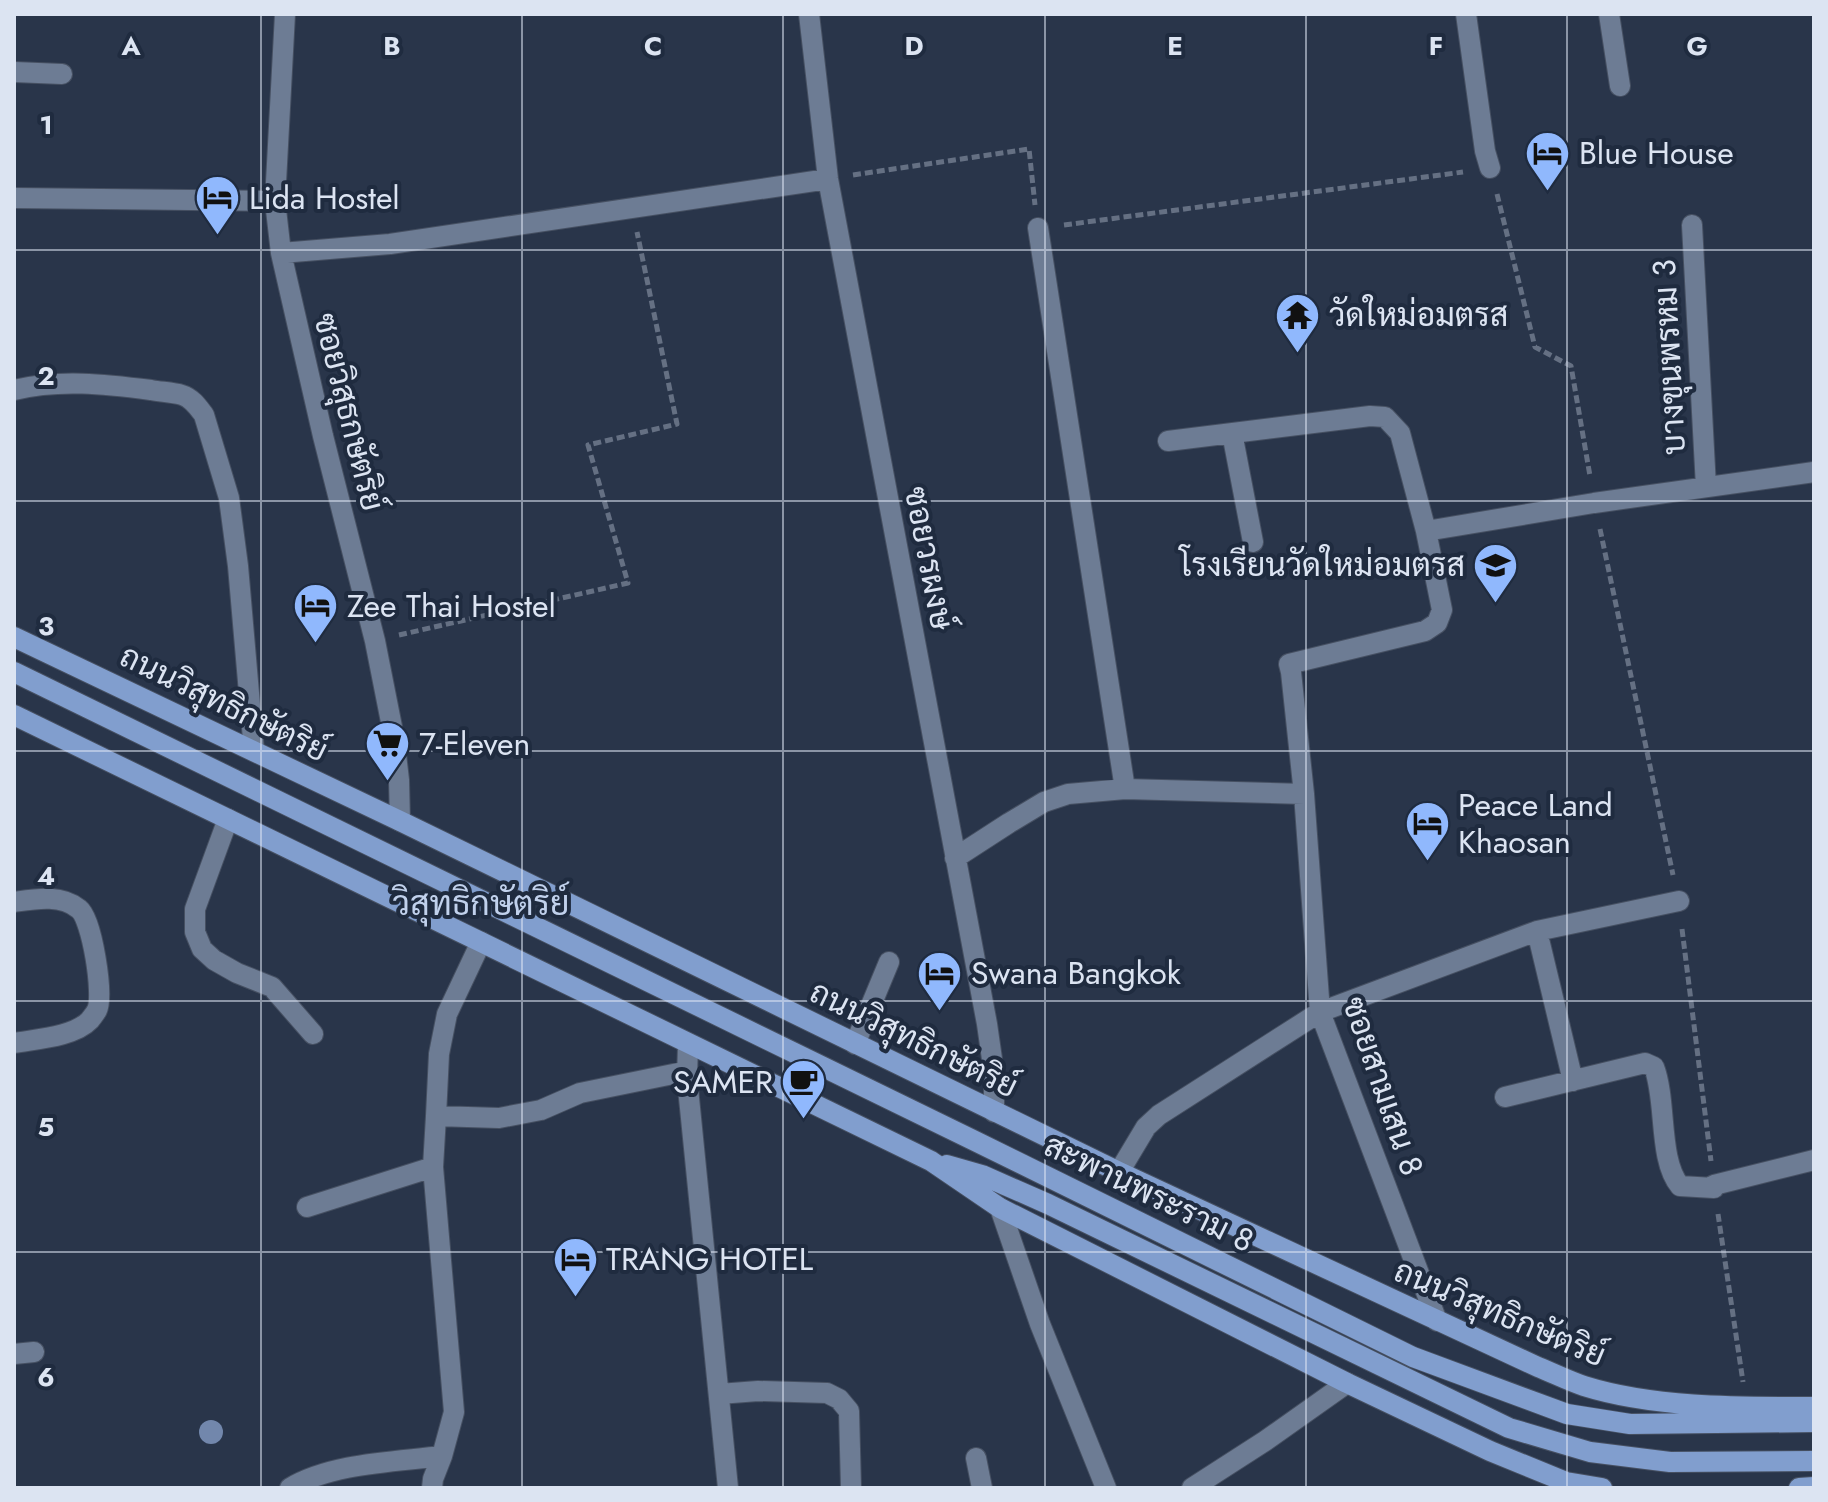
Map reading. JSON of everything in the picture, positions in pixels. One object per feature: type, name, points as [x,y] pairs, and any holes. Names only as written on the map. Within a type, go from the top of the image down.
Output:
[{"type":"main road","name":"ถนนวิสุทธิกษัตริย์","points":[[14,637],[400,821],[1119,1172],[1583,1386],[1638,1399],[1747,1407],[1814,1407]]},
{"type":"main road","name":"สะพานพระราม 8","points":[[14,672],[1413,1357],[1567,1414],[1630,1424],[1814,1422]]},
{"type":"main road","points":[[14,715],[931,1161],[1000,1208],[1347,1383],[1490,1451],[1566,1482],[1602,1488]]},
{"type":"main road","name":"สะพานพระราม 8","points":[[931,1161],[982,1175],[1048,1204],[1509,1428],[1590,1452],[1670,1462],[1814,1461]]},
{"type":"main road","points":[[1799,1488],[1814,1487]]},
{"type":"street","name":"ซอยวิสุธกษัตริย์","points":[[285,14],[275,201],[281,253],[375,641],[394,737],[400,821]]},
{"type":"street","name":"ซอยวรผงษ์","points":[[809,14],[828,179],[994,1073],[994,1112]]},
{"type":"street","points":[[1466,14],[1490,168]]},
{"type":"street","points":[[1609,14],[1620,86]]},
{"type":"street","points":[[14,72],[62,74]]},
{"type":"street","points":[[281,253],[390,244],[828,179]]},
{"type":"street","points":[[14,198],[275,201]]},
{"type":"street","name":"บางขุนพรหม 3","points":[[1692,225],[1706,487]]},
{"type":"street","points":[[1038,228],[1125,789]]},
{"type":"street","points":[[14,390],[33,385],[78,383],[117,386],[182,395],[192,400],[204,415],[229,498],[254,751]]},
{"type":"street","points":[[1168,441],[1370,416],[1385,417],[1400,433],[1426,531],[1594,503],[1814,472]]},
{"type":"street","points":[[1232,433],[1253,542]]},
{"type":"street","name":"ซอยสามเสน 8","points":[[1426,531],[1442,610],[1437,623],[1425,631],[1289,664],[1304,794],[1320,1012],[1437,1321]]},
{"type":"street","points":[[955,858],[1044,802],[1068,794],[1125,789],[1304,794]]},
{"type":"street","points":[[228,819],[195,909],[195,932],[202,949],[214,960],[272,987],[313,1034]]},
{"type":"street","points":[[14,902],[42,899],[66,901],[82,910],[99,977],[98,1009],[89,1021],[77,1029],[14,1043]]},
{"type":"street","points":[[1119,1172],[1146,1127],[1159,1115],[1320,1012],[1537,931],[1679,901]]},
{"type":"street","points":[[1537,931],[1573,1081]]},
{"type":"street","points":[[432,1488],[454,1412],[433,1167],[439,1054],[447,1014],[481,942]]},
{"type":"street","points":[[855,1044],[889,962]]},
{"type":"street","points":[[688,1044],[688,1071],[728,1488]]},
{"type":"street","points":[[1505,1097],[1645,1063],[1654,1067],[1659,1081],[1668,1161],[1673,1178],[1680,1186],[1714,1186],[1814,1160]]},
{"type":"street","points":[[436,1116],[499,1118],[541,1110],[580,1093],[688,1071]]},
{"type":"street","points":[[307,1207],[433,1167]]},
{"type":"street","points":[[1000,1208],[1040,1324],[1106,1488]]},
{"type":"street","points":[[1192,1488],[1347,1383]]},
{"type":"street","points":[[719,1394],[758,1391],[827,1393],[839,1399],[849,1411],[851,1488]]},
{"type":"street","points":[[290,1488],[309,1477],[371,1464],[442,1456]]},
{"type":"street","points":[[976,1458],[982,1488]]},
{"type":"path","points":[[828,179],[1029,149],[1038,228],[1490,168],[1535,347],[1571,366],[1594,503],[1679,901],[1714,1186],[1747,1407]]},
{"type":"path","points":[[375,641],[628,583],[588,445],[677,424],[636,234],[642,207]]},
{"type":"place","name":"Blue House","points":[[1548,192]]},
{"type":"place","name":"Lida Hostel","points":[[218,237]]},
{"type":"place","name":"วัดใหม่อมตรส","points":[[1298,354]]},
{"type":"place","name":"โรงเรียนวัดใหม่อมตรส","points":[[1496,604]]},
{"type":"place","name":"Zee Thai Hostel","points":[[316,645]]},
{"type":"place","name":"7-Eleven","points":[[388,783]]},
{"type":"place","name":"Peace Land Khaosan","points":[[1427,862]]},
{"type":"place","name":"Swana Bangkok","points":[[940,1012]]},
{"type":"place","name":"SAMER","points":[[804,1121]]},
{"type":"place","name":"TRANG HOTEL","points":[[575,1298]]},
{"type":"district","name":"วิสุทธิกษัตริย์","points":[[481,903]]}]
